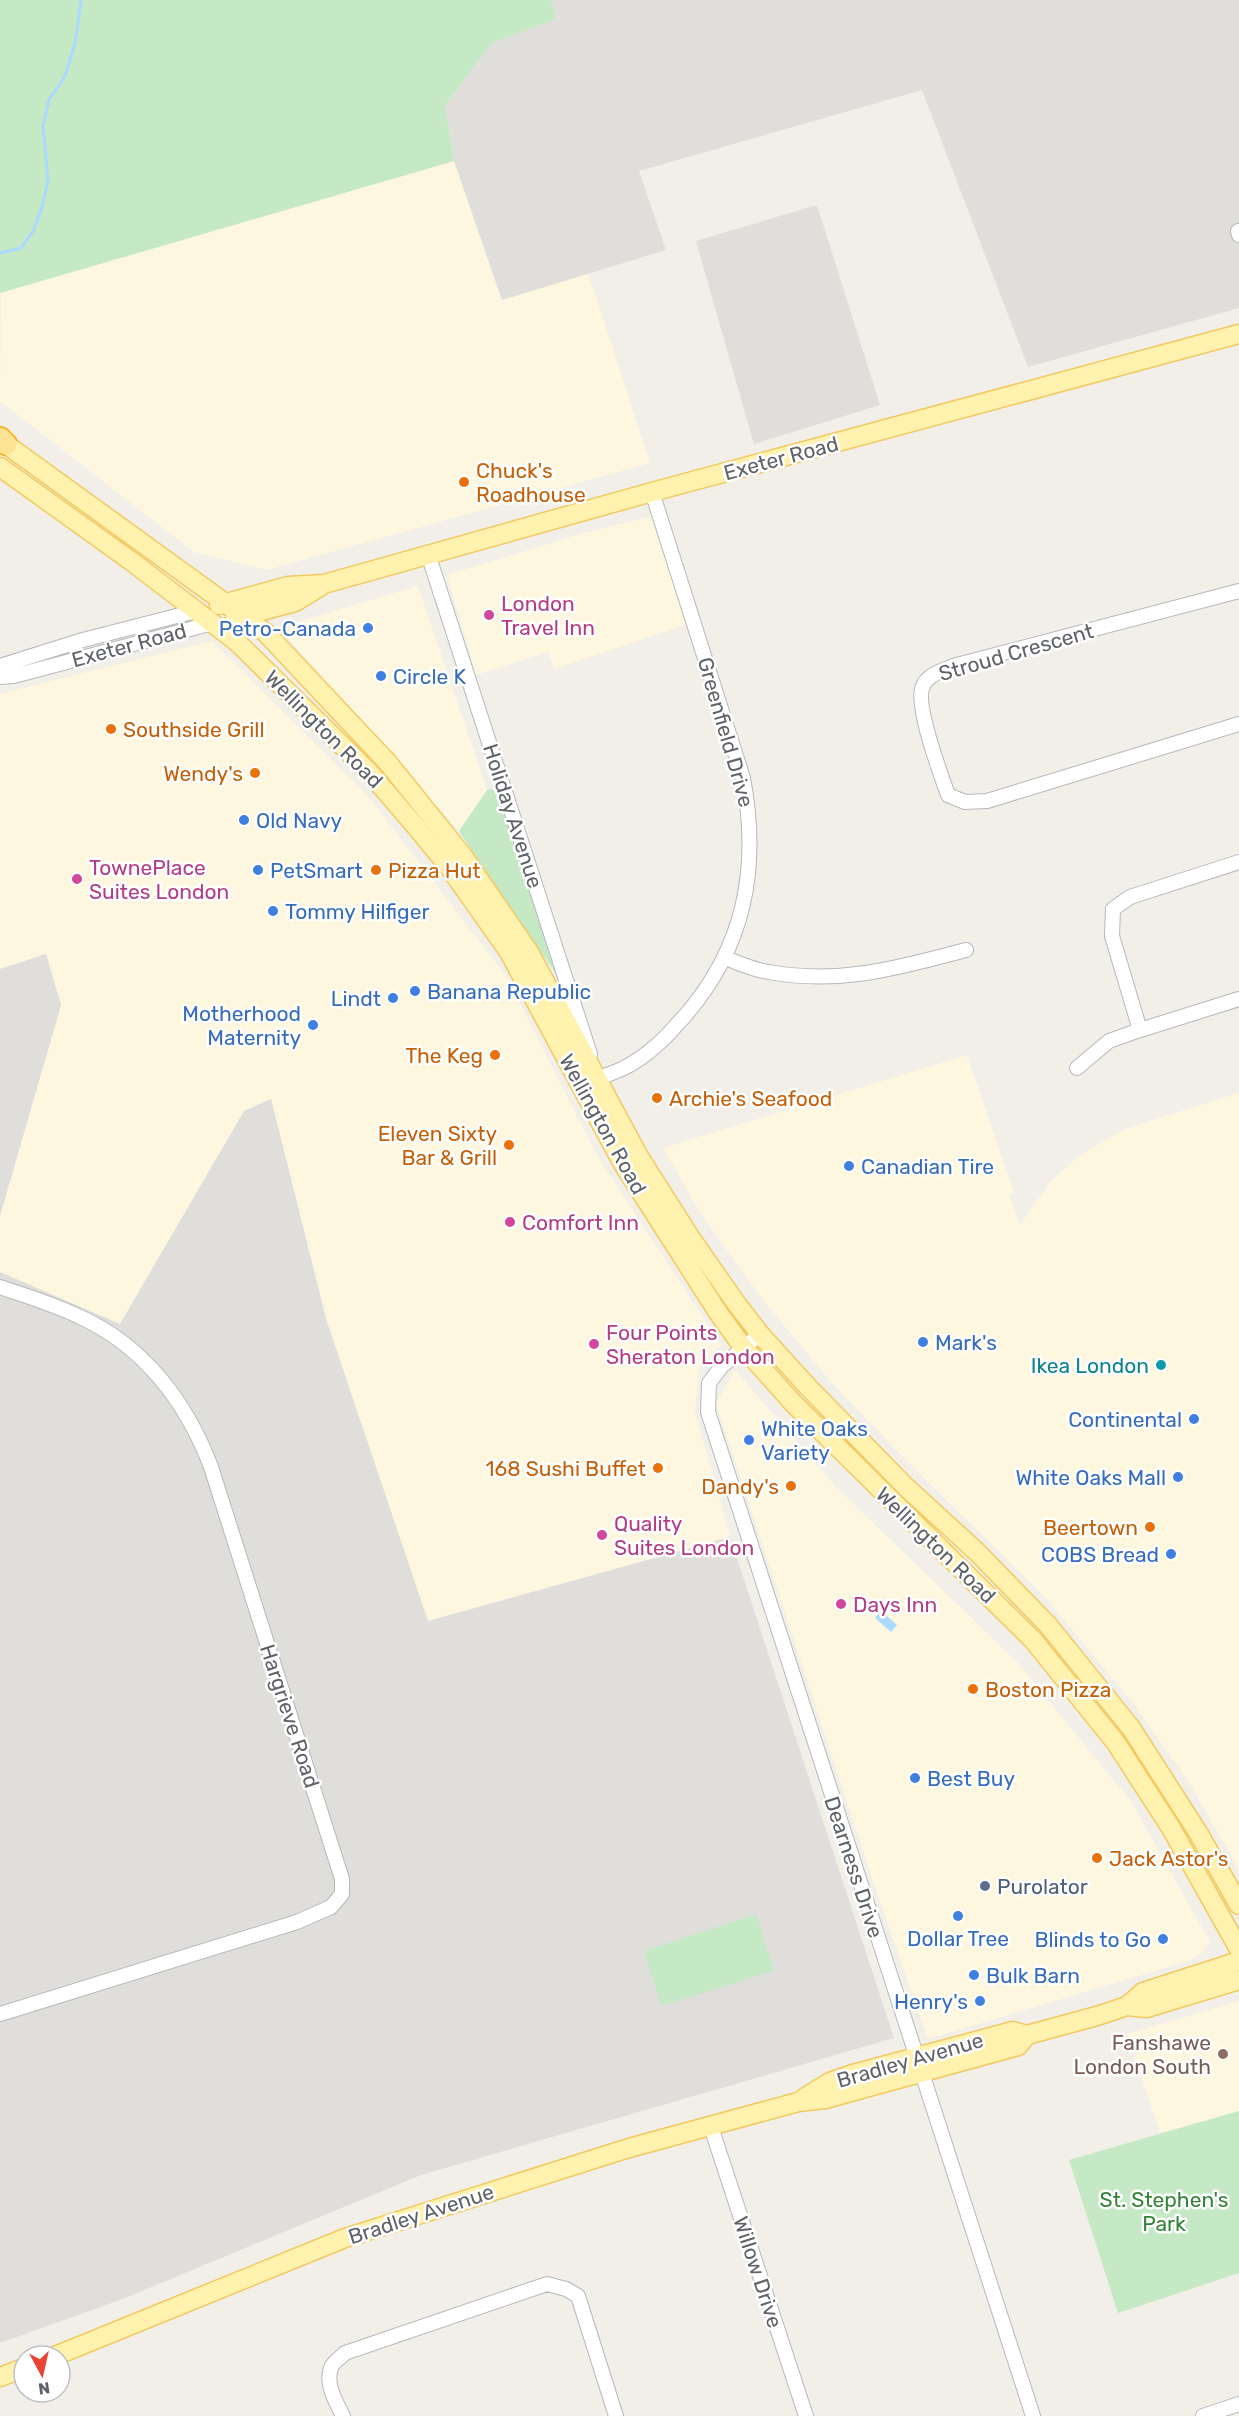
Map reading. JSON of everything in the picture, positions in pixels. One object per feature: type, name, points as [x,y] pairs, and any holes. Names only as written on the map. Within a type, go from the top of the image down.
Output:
[{"type":"main road","name":"Exeter Road","points":[[196,611],[288,586],[324,584],[652,492],[1239,334]]},
{"type":"main road","name":"Wellington Road","points":[[2,440],[266,632],[389,764],[463,856],[529,952],[623,1164],[663,1229],[743,1347],[809,1419],[1039,1647],[1116,1743],[1171,1828],[1239,1949]]},
{"type":"main road","name":"Wellington Road","points":[[0,466],[196,611],[216,622],[369,772],[449,867],[508,952],[589,1083],[704,1258],[760,1334],[890,1471],[976,1552],[1054,1633],[1131,1728],[1199,1834],[1239,1905]]},
{"type":"main road","name":"Exeter Road","points":[[216,622],[295,602],[324,584]]},
{"type":"main road","points":[[216,622],[262,650],[338,709]]},
{"type":"main road","points":[[1039,1647],[1054,1633]]},
{"type":"main road","name":"Bradley Avenue","points":[[1127,2006],[1143,1992],[1239,1961]]},
{"type":"main road","name":"Bradley Avenue","points":[[72,2349],[345,2238],[629,2148],[798,2102],[830,2082],[918,2065],[1013,2031],[1027,2035],[1127,2006],[1147,2008],[1239,1980]]},
{"type":"street","name":"Greenfield Drive","points":[[589,1083],[627,1067],[660,1043],[700,998],[725,958],[744,903],[751,850],[750,815],[740,768],[652,492]]},
{"type":"street","name":"Holiday Avenue","points":[[428,554],[589,1083]]},
{"type":"street","name":"Stroud Crescent","points":[[1239,591],[954,666],[929,677],[922,687],[920,699],[948,795],[965,802],[987,801],[1239,724]]},
{"type":"street","name":"Exeter Road","points":[[0,666],[73,643],[196,611]]},
{"type":"street","name":"Exeter Road","points":[[0,677],[14,676],[216,622]]},
{"type":"street","points":[[1140,1030],[1112,936],[1113,909],[1130,897],[1239,862]]},
{"type":"street","points":[[725,958],[767,972],[807,977],[843,977],[883,972],[966,950]]},
{"type":"street","points":[[1077,1068],[1109,1041],[1239,999]]},
{"type":"street","name":"Hargrieve Road","points":[[0,1287],[78,1316],[105,1331],[126,1345],[150,1366],[183,1408],[202,1443],[211,1467],[342,1879],[342,1894],[332,1907],[297,1922],[0,2014]]},
{"type":"street","name":"Dearness Drive","points":[[760,1334],[722,1366],[709,1383],[708,1412],[1033,2416]]},
{"type":"street","name":"Willow Drive","points":[[711,2127],[806,2416]]},
{"type":"street","points":[[343,2416],[330,2382],[332,2367],[345,2353],[547,2284],[566,2289],[578,2296],[616,2416]]},
{"type":"street","points":[[1203,2416],[1239,2404]]},
{"type":"shaded area","points":[[551,0],[1239,0],[1239,308],[1028,367],[922,90],[639,171],[666,250],[502,300],[454,161],[445,105],[492,43],[556,19]]},
{"type":"shaded area","points":[[454,161],[502,300],[588,273],[650,463],[267,570],[194,552],[0,401],[1,293]]},
{"type":"shaded area","points":[[817,205],[880,405],[754,444],[696,241]]},
{"type":"shaded area","points":[[652,516],[688,624],[554,669],[548,652],[476,675],[447,575],[584,533]]},
{"type":"shaded area","points":[[418,586],[487,790],[459,831],[289,640],[290,624]]},
{"type":"shaded area","points":[[212,641],[367,795],[506,976],[596,1154],[721,1345],[699,1367],[695,1412],[730,1537],[428,1621],[327,1322],[271,1099],[244,1111],[120,1324],[0,1272],[0,1216],[61,1005],[46,954],[0,969],[0,694]]},
{"type":"shaded area","points":[[46,954],[61,1005],[0,1216],[0,969]]},
{"type":"shaded area","points":[[967,1055],[1014,1193],[1009,1195],[1020,1225],[1051,1181],[1080,1155],[1125,1129],[1239,1093],[1239,1870],[1192,1787],[1136,1707],[1044,1596],[912,1466],[833,1384],[764,1301],[703,1217],[663,1148]]},
{"type":"shaded area","points":[[271,1099],[327,1322],[428,1621],[730,1537],[894,2038],[421,2175],[120,2300],[0,2343],[0,1272],[120,1324],[244,1111]]},
{"type":"shaded area","points":[[735,1370],[836,1487],[1017,1662],[1132,1803],[1210,1942],[1200,1955],[1188,1961],[928,2039],[872,1878],[716,1403]]},
{"type":"shaded area","points":[[1239,2001],[1239,2111],[1160,2133],[1127,2034]]},
{"type":"green space","points":[[0,0],[551,0],[556,19],[492,43],[445,105],[454,161],[0,293]]},
{"type":"green space","points":[[491,789],[497,793],[558,977],[459,831],[487,790]]},
{"type":"green space","points":[[756,1914],[774,1971],[661,2006],[644,1951]]},
{"type":"green space","name":"St. Stephen's Park","points":[[1239,2111],[1239,2273],[1118,2313],[1069,2160]]},
{"type":"water","points":[[881,1611],[897,1625],[891,1632],[875,1618]]},
{"type":"waterway","points":[[0,253],[21,248],[33,231],[42,208],[48,180],[43,126],[49,100],[65,76],[75,44],[81,0]]},
{"type":"place","name":"Chuck's Roadhouse","points":[[464,482]]},
{"type":"place","name":"London Travel Inn","points":[[489,615]]},
{"type":"place","name":"Petro-Canada","points":[[368,628]]},
{"type":"place","name":"Circle K","points":[[381,676]]},
{"type":"place","name":"Southside Grill","points":[[111,729]]},
{"type":"place","name":"Wendy's","points":[[255,773]]},
{"type":"place","name":"Old Navy","points":[[244,820]]},
{"type":"place","name":"PetSmart","points":[[258,870]]},
{"type":"place","name":"Pizza Hut","points":[[376,870]]},
{"type":"place","name":"TownePlace Suites London","points":[[77,879]]},
{"type":"place","name":"Tommy Hilfiger","points":[[273,911]]},
{"type":"place","name":"Banana Republic","points":[[415,991]]},
{"type":"place","name":"Lindt","points":[[393,998]]},
{"type":"place","name":"Motherhood Maternity","points":[[313,1025]]},
{"type":"place","name":"The Keg","points":[[495,1055]]},
{"type":"place","name":"Archie's Seafood","points":[[657,1098]]},
{"type":"place","name":"Eleven Sixty Bar & Grill","points":[[509,1145]]},
{"type":"place","name":"Canadian Tire","points":[[849,1166]]},
{"type":"place","name":"Comfort Inn","points":[[510,1222]]},
{"type":"place","name":"Mark's","points":[[923,1342]]},
{"type":"place","name":"Four Points Sheraton London","points":[[594,1344]]},
{"type":"place","name":"Ikea London","points":[[1161,1365]]},
{"type":"place","name":"Continental","points":[[1194,1419]]},
{"type":"place","name":"White Oaks Variety","points":[[749,1440]]},
{"type":"place","name":"168 Sushi Buffet","points":[[658,1468]]},
{"type":"place","name":"White Oaks Mall","points":[[1178,1477]]},
{"type":"place","name":"Dandy's","points":[[791,1486]]},
{"type":"place","name":"Beertown","points":[[1150,1527]]},
{"type":"place","name":"Quality Suites London","points":[[602,1535]]},
{"type":"place","name":"COBS Bread","points":[[1171,1554]]},
{"type":"place","name":"Days Inn","points":[[841,1604]]},
{"type":"place","name":"Boston Pizza","points":[[973,1689]]},
{"type":"place","name":"Best Buy","points":[[915,1778]]},
{"type":"place","name":"Jack Astor's","points":[[1097,1858]]},
{"type":"place","name":"Purolator","points":[[985,1886]]},
{"type":"place","name":"Dollar Tree","points":[[958,1916]]},
{"type":"place","name":"Blinds to Go","points":[[1163,1939]]},
{"type":"place","name":"Bulk Barn","points":[[974,1975]]},
{"type":"place","name":"Henry's","points":[[980,2001]]},
{"type":"place","name":"Fanshawe London South","points":[[1223,2054]]}]
